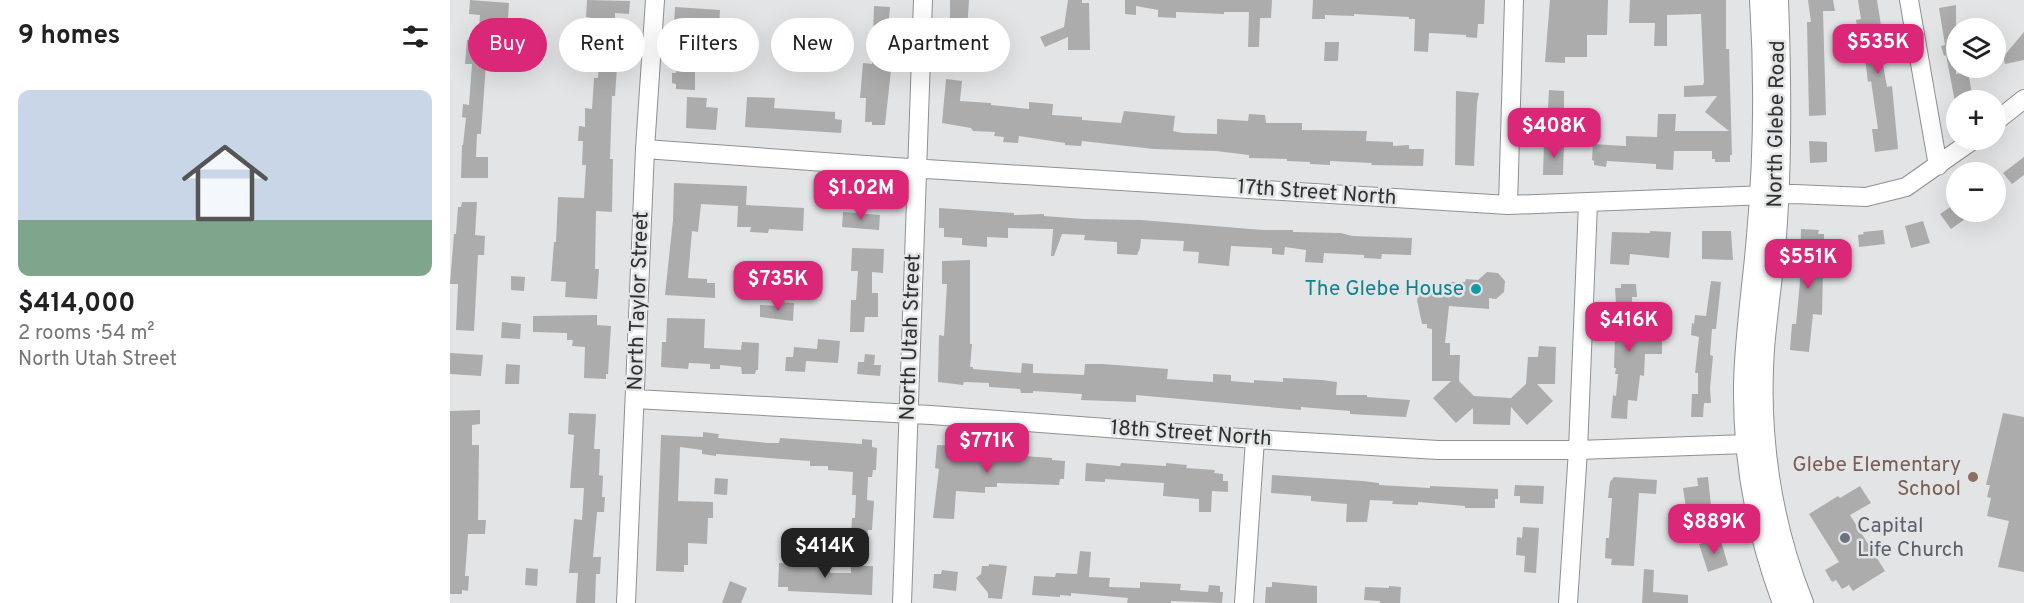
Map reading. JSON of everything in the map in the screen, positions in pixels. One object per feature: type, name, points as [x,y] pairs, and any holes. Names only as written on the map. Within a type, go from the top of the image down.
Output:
[{"type":"main road","name":"North Glebe Road","points":[[1761,0],[1769,195],[1763,350],[1763,442],[1772,501],[1782,545],[1802,603]]},
{"type":"main road","name":"North Glebe Road","points":[[1777,0],[1780,96],[1769,195],[1747,348],[1745,387],[1747,444],[1759,518],[1767,552],[1784,603]]},
{"type":"street","name":"North Taylor Street","points":[[626,603],[645,149],[656,0]]},
{"type":"street","name":"North Utah Street","points":[[902,603],[923,0]]},
{"type":"street","points":[[1508,205],[1514,0]]},
{"type":"street","points":[[1909,0],[1938,166]]},
{"type":"street","points":[[2006,113],[2024,99]]},
{"type":"street","name":"17th Street North","points":[[645,149],[918,169],[1508,205],[1769,195],[1866,197],[1906,187],[1960,150]]},
{"type":"street","points":[[1568,603],[1578,450],[1588,203]]},
{"type":"street","name":"18th Street North","points":[[635,399],[908,414],[1438,450],[1578,450],[1747,444]]},
{"type":"street","points":[[1244,603],[1255,439]]},
{"type":"building","points":[[470,0],[509,3],[508,18],[480,18],[480,15],[469,14]]},
{"type":"building","points":[[587,0],[630,1],[629,14],[615,13],[615,18],[586,17]]},
{"type":"building","points":[[950,0],[969,0],[968,18],[950,18]]},
{"type":"building","points":[[1068,0],[1082,0],[1082,3],[1089,3],[1090,50],[1068,50],[1068,37],[1045,47],[1040,37],[1064,27]]},
{"type":"building","points":[[1125,0],[1272,0],[1271,18],[1260,18],[1259,47],[1248,47],[1249,12],[1224,12],[1224,14],[1176,12],[1176,18],[1158,17],[1158,10],[1136,6],[1136,15],[1125,14]]},
{"type":"building","points":[[1313,0],[1485,0],[1484,24],[1478,24],[1477,38],[1466,37],[1466,35],[1429,33],[1428,52],[1414,51],[1415,19],[1354,14],[1354,16],[1325,15],[1325,19],[1312,19]]},
{"type":"building","points":[[1550,0],[1608,0],[1607,35],[1587,35],[1587,57],[1565,57],[1565,63],[1545,62]]},
{"type":"building","points":[[1630,0],[1726,0],[1726,49],[1729,49],[1732,155],[1730,155],[1730,162],[1715,162],[1715,159],[1712,159],[1712,151],[1674,151],[1673,170],[1656,169],[1656,164],[1607,161],[1606,167],[1594,165],[1593,144],[1626,146],[1626,136],[1657,137],[1658,114],[1676,114],[1675,131],[1729,131],[1705,112],[1717,96],[1684,97],[1684,86],[1703,85],[1704,82],[1701,14],[1667,15],[1667,46],[1654,46],[1655,23],[1629,23]]},
{"type":"building","points":[[1808,0],[1833,0],[1835,11],[1823,11],[1826,115],[1809,116],[1807,22],[1811,22]]},
{"type":"building","points":[[1858,0],[1877,0],[1887,63],[1883,65],[1887,87],[1892,86],[1898,149],[1875,152],[1872,129],[1878,129],[1871,81],[1868,82],[1863,42],[1860,43],[1856,20],[1861,19]]},
{"type":"building","points":[[1956,5],[1956,18],[1946,18],[1946,55],[1944,56],[1941,46],[1945,45],[1939,8]]},
{"type":"building","points":[[874,6],[890,7],[889,18],[874,18]]},
{"type":"building","points":[[675,7],[720,10],[720,18],[674,18]]},
{"type":"building","points":[[2024,32],[2024,60],[2006,64],[2006,53]]},
{"type":"building","points":[[467,40],[468,64],[465,64]]},
{"type":"building","points":[[1325,42],[1339,42],[1338,61],[1324,61]]},
{"type":"building","points":[[863,63],[866,63],[866,72],[891,72],[885,125],[872,125],[872,122],[865,122],[866,98],[860,98]]},
{"type":"building","points":[[471,72],[485,72],[481,134],[477,134],[476,157],[488,157],[488,178],[461,178],[466,118],[462,117],[463,104],[469,105]]},
{"type":"building","points":[[598,72],[617,72],[615,96],[612,96],[610,159],[613,159],[612,212],[596,211],[595,269],[599,269],[597,299],[565,297],[566,282],[551,281],[558,197],[584,198],[586,165],[582,165],[583,141],[578,141],[579,126],[585,127],[585,108],[592,109],[594,78],[598,78]]},
{"type":"building","points":[[695,72],[695,90],[676,89],[676,84],[672,83],[672,73]]},
{"type":"building","points":[[1950,78],[1969,78],[1971,90],[1953,90]]},
{"type":"building","points":[[946,79],[962,81],[960,101],[1029,109],[1029,102],[1053,104],[1052,115],[1121,123],[1124,111],[1175,116],[1173,131],[1183,133],[1217,134],[1217,119],[1248,121],[1249,114],[1265,115],[1266,123],[1302,123],[1302,130],[1367,131],[1366,141],[1393,142],[1393,146],[1409,145],[1409,149],[1424,149],[1423,166],[1330,161],[1330,165],[1310,164],[1310,162],[1287,161],[1287,159],[1249,158],[1249,155],[1216,151],[1154,149],[1082,141],[1081,146],[1065,145],[1065,143],[1019,136],[1018,143],[1003,142],[1004,137],[994,136],[995,132],[973,131],[971,128],[942,123]]},
{"type":"building","points":[[1549,90],[1564,91],[1564,108],[1548,108]]},
{"type":"building","points":[[1456,91],[1479,93],[1474,166],[1455,165]]},
{"type":"building","points":[[687,97],[707,98],[706,107],[718,108],[716,130],[686,128]]},
{"type":"building","points":[[747,97],[775,98],[774,108],[835,112],[835,119],[842,120],[841,133],[745,127]]},
{"type":"building","points":[[1809,141],[1827,142],[1827,162],[1810,163]]},
{"type":"building","points":[[1544,143],[1564,143],[1563,175],[1543,175]]},
{"type":"building","points":[[2024,157],[2024,175],[2012,184],[2006,177],[2006,171]]},
{"type":"building","points":[[674,183],[747,186],[746,205],[804,208],[803,231],[769,229],[768,233],[750,232],[751,227],[737,227],[738,206],[701,204],[698,232],[692,231],[688,278],[707,279],[707,283],[715,283],[715,298],[665,295],[673,220]]},
{"type":"building","points":[[462,202],[477,202],[475,235],[485,236],[484,255],[478,255],[474,331],[456,330],[458,284],[450,284],[454,234],[456,234],[458,207],[461,207]]},
{"type":"building","points":[[939,208],[1014,213],[1014,215],[1044,214],[1044,216],[1084,219],[1141,220],[1263,230],[1293,230],[1293,232],[1341,233],[1352,236],[1412,238],[1411,255],[1382,254],[1381,259],[1364,258],[1364,255],[1324,253],[1323,263],[1305,262],[1306,250],[1285,247],[1284,255],[1272,254],[1272,248],[1231,246],[1229,266],[1198,263],[1199,252],[1183,251],[1184,241],[1141,239],[1137,255],[1117,254],[1117,242],[1084,240],[1085,235],[1062,234],[1054,256],[1051,256],[1053,229],[1008,228],[1008,238],[987,237],[987,247],[962,245],[962,238],[944,237],[944,228],[939,228]]},
{"type":"building","points":[[1946,210],[1946,222],[1961,222],[1951,229],[1940,214]]},
{"type":"building","points":[[843,212],[880,215],[879,230],[842,227]]},
{"type":"building","points":[[1923,221],[1930,243],[1911,248],[1905,226]]},
{"type":"building","points":[[1801,229],[1819,230],[1818,234],[1824,234],[1824,246],[1819,246],[1819,270],[1823,270],[1822,315],[1813,314],[1809,352],[1790,350],[1792,324],[1796,324],[1800,282]]},
{"type":"building","points":[[1883,230],[1885,244],[1859,247],[1858,235],[1864,234],[1863,232]]},
{"type":"building","points":[[1650,231],[1671,232],[1669,258],[1630,254],[1629,265],[1610,264],[1612,232],[1650,233]]},
{"type":"building","points":[[1702,231],[1731,231],[1733,260],[1702,259]]},
{"type":"building","points":[[852,248],[884,249],[883,273],[872,272],[872,293],[878,293],[878,317],[865,317],[864,332],[850,332],[851,300],[856,300],[858,271],[851,271]]},
{"type":"building","points":[[970,260],[970,344],[972,344],[970,367],[973,369],[1021,373],[1022,363],[1033,364],[1033,373],[1084,375],[1085,364],[1103,364],[1168,369],[1167,379],[1213,382],[1213,374],[1231,375],[1231,381],[1254,383],[1254,380],[1283,382],[1283,378],[1322,380],[1337,382],[1336,395],[1367,395],[1367,397],[1410,400],[1406,417],[1136,395],[1136,402],[1081,400],[1082,394],[1033,391],[1033,393],[1021,393],[1020,389],[989,387],[989,383],[964,382],[963,385],[938,382],[939,335],[944,336],[947,284],[942,284],[942,261]]},
{"type":"building","points":[[1487,272],[1498,273],[1505,281],[1504,292],[1496,299],[1489,298],[1489,309],[1449,306],[1445,343],[1450,343],[1450,355],[1460,355],[1459,381],[1474,396],[1511,398],[1526,384],[1528,357],[1538,357],[1539,346],[1556,347],[1555,384],[1537,384],[1553,401],[1527,425],[1511,407],[1510,425],[1473,424],[1473,408],[1456,423],[1433,398],[1451,381],[1432,381],[1432,329],[1427,328],[1427,324],[1422,324],[1417,300],[1420,291],[1449,290],[1449,282],[1465,282],[1466,279],[1478,280]]},
{"type":"building","points":[[511,276],[525,277],[524,291],[511,290]]},
{"type":"building","points":[[1711,281],[1721,282],[1716,329],[1712,329],[1711,403],[1704,403],[1703,417],[1691,417],[1692,394],[1698,394],[1698,373],[1695,373],[1699,337],[1691,335],[1692,323],[1694,324],[1695,315],[1706,316]]},
{"type":"building","points":[[1621,284],[1636,284],[1637,297],[1632,297],[1633,341],[1662,340],[1662,354],[1645,354],[1644,376],[1640,375],[1637,401],[1628,400],[1627,419],[1611,418],[1618,374],[1615,374],[1616,368],[1614,368],[1615,288],[1621,288]]},
{"type":"building","points":[[781,302],[794,303],[793,321],[760,317],[760,305],[780,306]]},
{"type":"building","points":[[597,315],[597,325],[611,326],[606,379],[584,378],[585,347],[572,346],[573,340],[567,340],[567,333],[533,332],[533,316]]},
{"type":"building","points":[[667,318],[705,319],[704,348],[741,350],[742,342],[759,343],[758,370],[755,374],[742,374],[741,367],[720,365],[720,369],[710,369],[710,364],[689,363],[688,369],[661,367],[662,342],[666,342]]},
{"type":"building","points":[[502,322],[521,324],[520,339],[501,338]]},
{"type":"building","points":[[818,339],[840,341],[838,363],[806,361],[805,372],[785,371],[786,357],[793,357],[794,347],[817,349]]},
{"type":"building","points":[[450,353],[483,355],[481,376],[450,374]]},
{"type":"building","points":[[865,354],[875,355],[874,365],[881,365],[880,376],[857,374],[858,362],[864,362]]},
{"type":"building","points":[[506,364],[520,365],[519,384],[505,384]]},
{"type":"building","points":[[480,410],[480,424],[472,425],[472,445],[479,445],[478,520],[486,520],[485,534],[468,534],[465,576],[469,576],[468,591],[462,590],[462,594],[450,594],[450,411]]},
{"type":"building","points":[[569,413],[596,414],[594,449],[600,449],[599,475],[603,476],[602,497],[605,497],[604,512],[597,512],[593,557],[601,557],[600,574],[596,574],[595,603],[576,603],[578,573],[569,573],[574,519],[582,520],[584,488],[570,488],[574,435],[568,434]]},
{"type":"building","name":"Glebe Elementary School","points":[[2003,413],[2024,417],[2024,572],[1998,567],[2009,521],[1987,516],[1991,498],[1987,497],[1990,485],[1986,485]]},
{"type":"building","points":[[703,432],[719,434],[718,438],[768,443],[779,443],[780,438],[862,444],[862,439],[872,440],[872,447],[877,448],[876,470],[873,470],[872,477],[868,477],[867,500],[874,501],[872,530],[868,530],[867,537],[851,537],[856,495],[852,495],[853,472],[828,470],[828,466],[810,466],[810,461],[716,454],[716,456],[702,454],[702,450],[680,447],[678,501],[713,502],[713,518],[708,518],[707,544],[688,543],[688,565],[684,565],[684,572],[656,571],[661,435],[703,437]]},
{"type":"building","points":[[937,445],[959,446],[959,450],[968,450],[968,452],[1065,461],[1064,479],[1060,479],[1059,485],[997,483],[997,487],[985,487],[985,493],[956,491],[954,519],[933,518],[939,469],[935,468]]},
{"type":"building","points":[[1086,463],[1166,466],[1166,463],[1187,465],[1186,468],[1215,470],[1214,473],[1223,474],[1223,481],[1228,481],[1228,492],[1212,491],[1211,512],[1199,512],[1199,499],[1163,496],[1164,483],[1105,479],[1105,482],[1085,481]]},
{"type":"building","points":[[1272,475],[1363,481],[1379,483],[1379,485],[1498,489],[1498,499],[1495,499],[1495,508],[1465,508],[1465,506],[1418,502],[1418,505],[1392,504],[1393,501],[1370,500],[1367,522],[1346,522],[1347,504],[1311,501],[1311,496],[1271,493]]},
{"type":"building","points":[[1614,477],[1657,480],[1656,494],[1639,493],[1634,566],[1611,565],[1612,559],[1605,558],[1612,498],[1608,498],[1610,482]]},
{"type":"building","points":[[1708,477],[1711,505],[1686,508],[1683,488],[1698,486],[1697,478]]},
{"type":"building","points":[[715,478],[728,479],[727,495],[714,494]]},
{"type":"building","points":[[1515,485],[1544,486],[1543,504],[1520,503],[1520,496],[1514,496]]},
{"type":"building","name":"Capital Life Church","points":[[1860,486],[1871,503],[1850,515],[1885,571],[1853,591],[1849,585],[1842,589],[1836,580],[1832,582],[1825,570],[1839,562],[1809,514],[1838,496],[1840,498]]},
{"type":"building","points":[[1523,527],[1539,528],[1536,573],[1524,572],[1525,556],[1516,555],[1517,537],[1522,538]]},
{"type":"building","points":[[1709,541],[1710,544],[1721,541],[1728,565],[1708,572],[1699,544]]},
{"type":"building","points":[[1080,551],[1091,552],[1089,577],[1110,578],[1109,587],[1140,588],[1140,582],[1181,584],[1180,590],[1208,592],[1209,585],[1220,586],[1220,592],[1223,592],[1222,603],[1171,601],[1171,603],[1127,603],[1128,598],[1071,593],[1071,596],[1060,595],[1060,597],[1032,595],[1034,576],[1055,577],[1056,573],[1077,574]]},
{"type":"building","points":[[779,563],[830,565],[830,573],[851,573],[851,566],[873,566],[872,595],[788,591],[788,587],[778,587]]},
{"type":"building","points":[[989,564],[1007,566],[1002,599],[988,598],[988,593],[976,578],[981,574],[982,566],[989,566]]},
{"type":"building","points":[[526,568],[538,569],[537,586],[525,585]]},
{"type":"building","points":[[1644,569],[1654,570],[1653,592],[1688,595],[1688,603],[1642,603]]},
{"type":"building","points":[[942,570],[958,572],[956,591],[933,588],[934,574],[941,574]]},
{"type":"building","points":[[730,581],[747,588],[741,603],[722,603]]},
{"type":"building","points":[[1272,582],[1317,586],[1317,603],[1265,603],[1266,587],[1272,587]]},
{"type":"building","points":[[1389,586],[1401,587],[1400,603],[1364,600],[1365,587],[1389,588]]},
{"type":"place","name":"The Glebe House","points":[[1476,289]]},
{"type":"place","name":"Glebe Elementary School","points":[[1973,477]]},
{"type":"place","name":"Capital Life Church","points":[[1845,538]]}]
